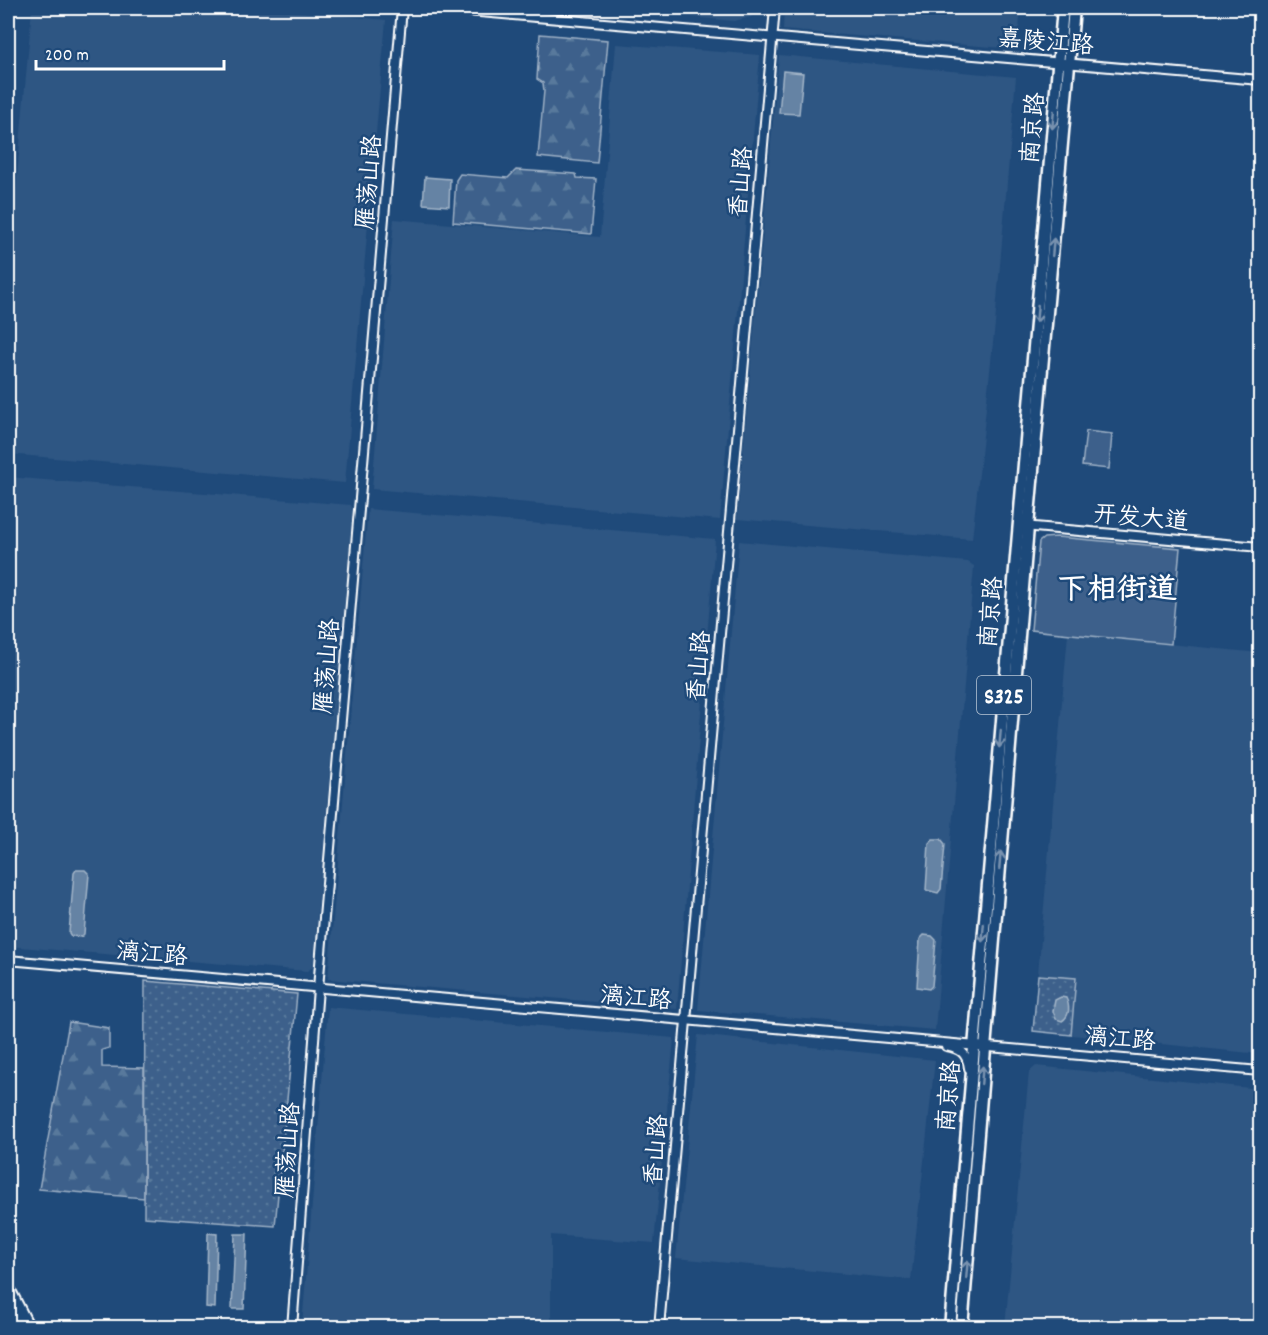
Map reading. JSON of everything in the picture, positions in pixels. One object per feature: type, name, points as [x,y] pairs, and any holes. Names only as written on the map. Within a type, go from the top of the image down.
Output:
[{"type":"highway","points":[[8,1289],[28,1328]]},
{"type":"highway","points":[[8,1311],[16,1328]]},
{"type":"main road","name":"南京路","points":[[1063,8],[1064,62]]},
{"type":"main road","name":"南京路","points":[[962,1328],[979,1045],[1023,526],[1064,62],[1074,8]]},
{"type":"main road","name":"南京路","points":[[950,1328],[970,1082],[979,1045]]},
{"type":"street","name":"雁荡山路","points":[[292,1328],[318,988],[402,8]]},
{"type":"street","name":"嘉陵江路","points":[[433,8],[1260,80]]},
{"type":"street","name":"香山路","points":[[659,1328],[775,8]]},
{"type":"street","name":"开发大道","points":[[1023,526],[1260,548]]},
{"type":"street","name":"漓江路","points":[[8,960],[1260,1071]]},
{"type":"street","points":[[912,1039],[961,1050],[968,1059],[970,1082]]},
{"type":"shaded area","points":[[32,8],[259,8],[386,20],[345,483],[8,454],[8,279]]},
{"type":"shaded area","points":[[593,8],[759,8],[751,17],[734,21]]},
{"type":"shaded area","points":[[784,8],[1021,8],[1017,49],[783,30]]},
{"type":"shaded area","points":[[616,44],[760,55],[720,520],[372,489],[394,219],[600,237]]},
{"type":"shaded area","points":[[779,55],[1016,77],[995,324],[972,539],[737,519]]},
{"type":"shaded area","points":[[783,71],[803,73],[799,114],[779,113]]},
{"type":"shaded area","points":[[425,177],[450,179],[449,206],[423,204]]},
{"type":"shaded area","points":[[8,477],[351,505],[353,511],[313,967],[307,971],[8,946]]},
{"type":"shaded area","points":[[368,509],[715,539],[677,1009],[328,979]]},
{"type":"shaded area","points":[[739,541],[968,562],[974,566],[935,1030],[698,1010]]},
{"type":"shaded area","points":[[1068,634],[1260,653],[1260,1054],[1033,1031]]},
{"type":"shaded area","points":[[933,839],[941,839],[945,844],[941,889],[938,893],[926,890],[929,843]]},
{"type":"shaded area","points":[[76,870],[85,870],[89,874],[84,934],[81,937],[71,936],[69,933]]},
{"type":"shaded area","points":[[924,935],[932,936],[936,940],[932,986],[929,989],[917,987],[920,939]]},
{"type":"shaded area","points":[[1061,997],[1066,998],[1069,1007],[1067,1016],[1062,1021],[1056,1019],[1053,1011],[1055,1000]]},
{"type":"shaded area","points":[[328,1007],[674,1038],[654,1243],[551,1235],[551,1327],[302,1327]]},
{"type":"shaded area","points":[[698,1035],[935,1060],[911,1280],[676,1258]]},
{"type":"shaded area","points":[[1036,1066],[1260,1089],[1260,1327],[1005,1327],[1029,1072]]},
{"type":"shaded area","points":[[208,1233],[217,1234],[215,1308],[206,1307]]},
{"type":"shaded area","points":[[235,1234],[247,1234],[244,1309],[232,1309]]},
{"type":"green space","points":[[540,34],[608,40],[597,163],[538,157],[544,91],[543,83],[537,79]]},
{"type":"green space","points":[[516,170],[576,174],[577,178],[596,179],[591,234],[453,222],[456,180],[460,174],[508,178]]},
{"type":"green space","points":[[1086,431],[1112,434],[1109,469],[1082,466]]},
{"type":"green space","points":[[1057,537],[1180,548],[1171,644],[1031,630],[1039,542],[1044,538]]},
{"type":"green space","points":[[1038,975],[1076,978],[1071,1035],[1033,1031]]},
{"type":"green space","points":[[145,981],[297,994],[275,1226],[144,1217]]},
{"type":"green space","points":[[69,1022],[109,1028],[109,1048],[102,1050],[102,1067],[144,1068],[144,1198],[39,1189]]},
{"type":"waterway","points":[[8,67],[13,8]]},
{"type":"district","name":"下相街道","points":[[1117,588]]}]
